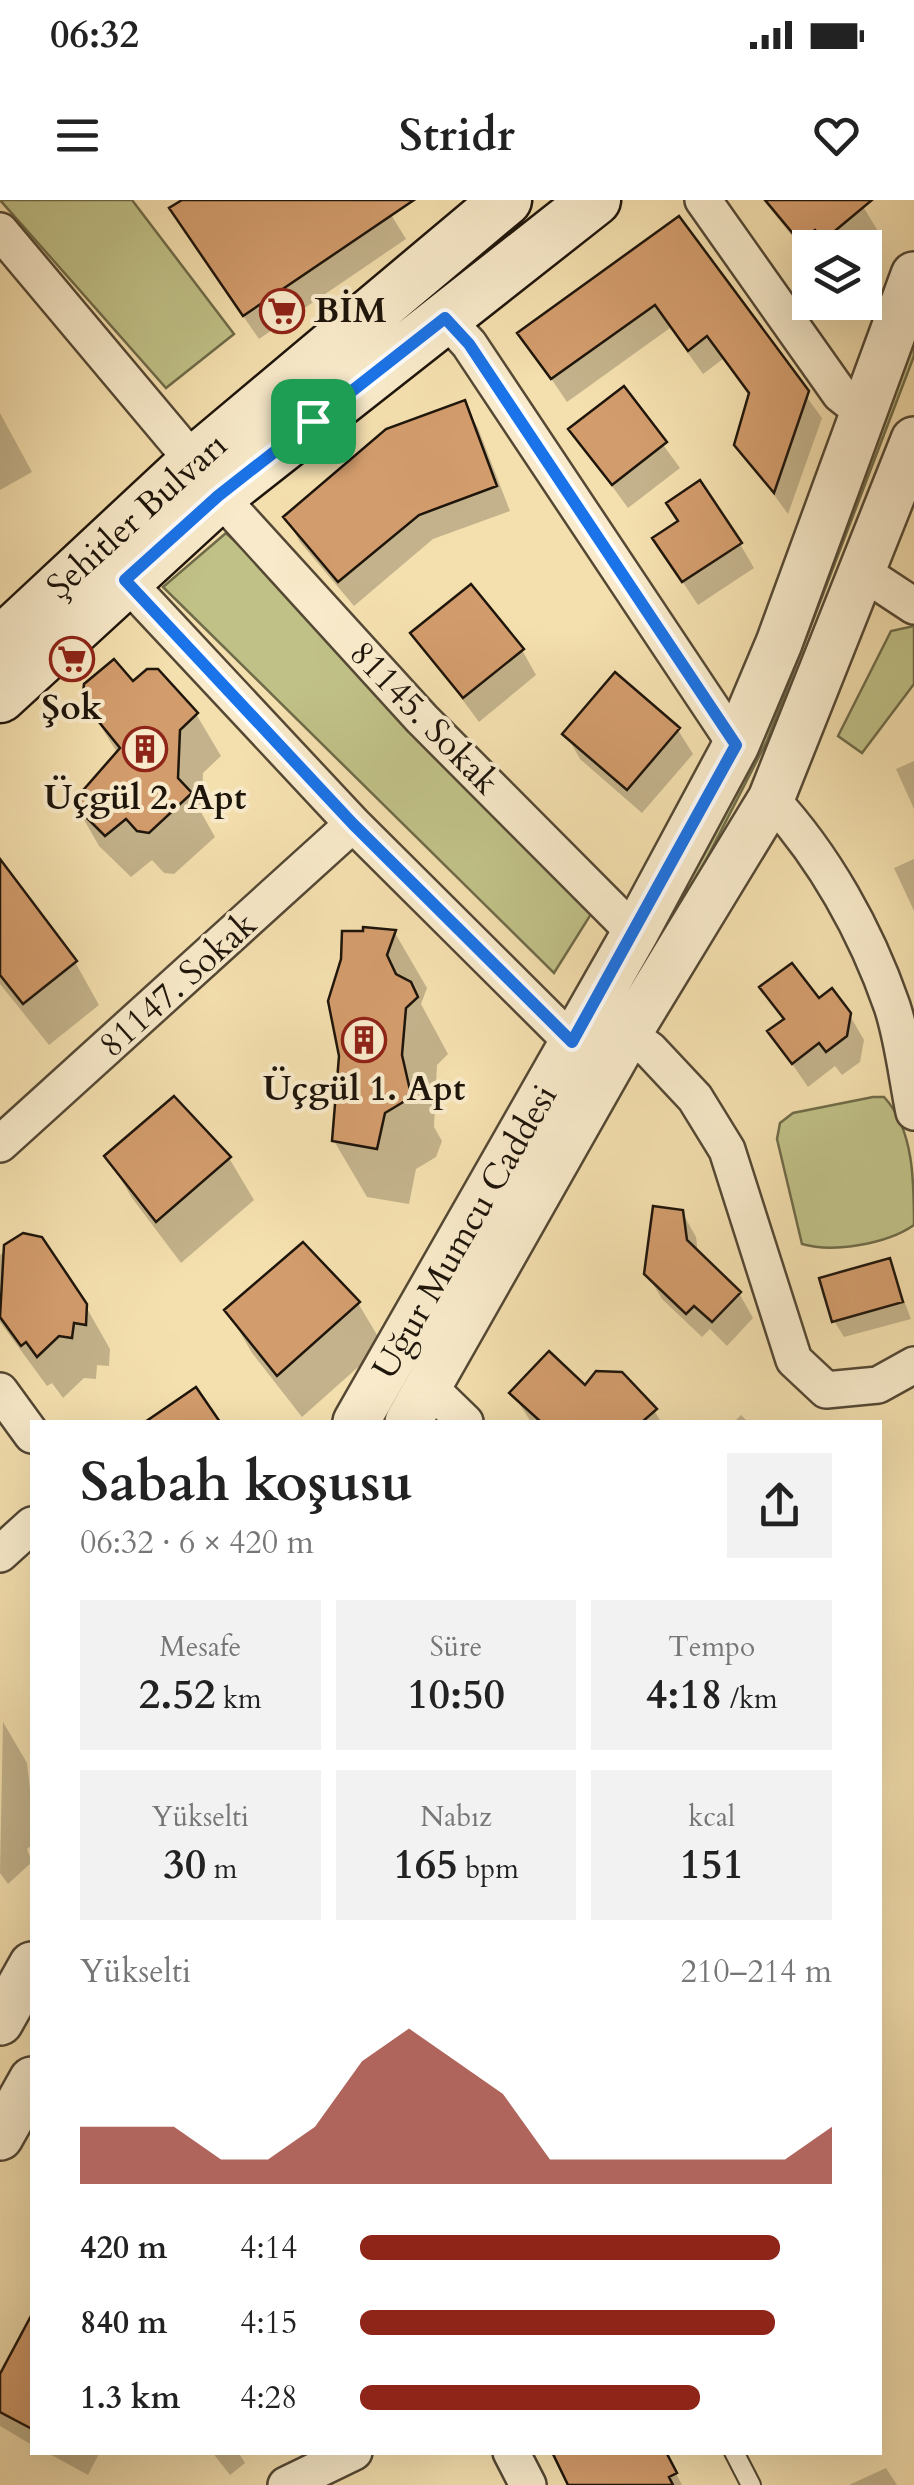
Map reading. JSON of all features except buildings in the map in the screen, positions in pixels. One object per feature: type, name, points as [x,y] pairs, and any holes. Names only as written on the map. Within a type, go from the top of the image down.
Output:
[{"type":"main road","name":"Şehitler Bulvarı","points":[[0,643],[206,479],[506,200]]},
{"type":"main road","name":"Şehitler Bulvarı","points":[[0,697],[125,580],[206,479],[445,318],[595,200]]},
{"type":"street","points":[[703,200],[840,394],[864,412]]},
{"type":"street","name":"81145. Sokak","points":[[0,232],[206,479],[397,693],[635,933]]},
{"type":"street","name":"Uğur Mumcu Caddesi","points":[[357,1420],[635,933],[736,745],[779,643],[914,275]]},
{"type":"street","points":[[445,318],[469,344],[736,745]]},
{"type":"street","name":"Uğur Mumcu Caddesi","points":[[418,1405],[628,1034],[771,799],[914,440]]},
{"type":"street","points":[[864,573],[914,606]]},
{"type":"street","points":[[125,580],[353,824],[572,1042]]},
{"type":"street","points":[[771,799],[826,868],[863,940],[892,1007],[914,1112]]},
{"type":"street","name":"81147. Sokak","points":[[0,1144],[353,824]]},
{"type":"street","points":[[628,1034],[650,1050],[695,1098],[727,1150],[794,1360],[826,1390],[878,1384],[914,1365]]},
{"type":"street","points":[[0,1391],[30,1432]]},
{"type":"street","points":[[418,1405],[459,1420]]},
{"type":"street","points":[[0,1554],[30,1527]]},
{"type":"street","points":[[0,2138],[30,2084]]},
{"type":"street","points":[[286,2485],[348,2455]]},
{"type":"street","points":[[513,2455],[528,2485]]},
{"type":"lane","points":[[736,2455],[752,2485]]},
{"type":"green space","points":[[0,200],[132,200],[234,334],[166,388]]},
{"type":"green space","points":[[914,333],[914,356],[767,741],[679,913],[386,1420],[376,1420],[471,1255]]},
{"type":"green space","points":[[226,533],[608,887],[554,973],[163,587]]},
{"type":"green space","points":[[914,626],[914,684],[862,753],[838,736],[891,631]]},
{"type":"green space","points":[[884,1097],[907,1140],[914,1225],[860,1245],[829,1248],[802,1244],[777,1139],[780,1123],[793,1113]]},
{"type":"place","name":"BİM","points":[[282,311]]},
{"type":"place","name":"Şok","points":[[72,659]]},
{"type":"place","name":"Üçgül 2. Apt","points":[[145,749]]},
{"type":"place","name":"Üçgül 1. Apt","points":[[364,1040]]},
{"type":"route","points":[[445,318],[469,344],[736,745],[572,1042],[353,824],[125,580],[218,496],[313,421],[445,318]]}]
